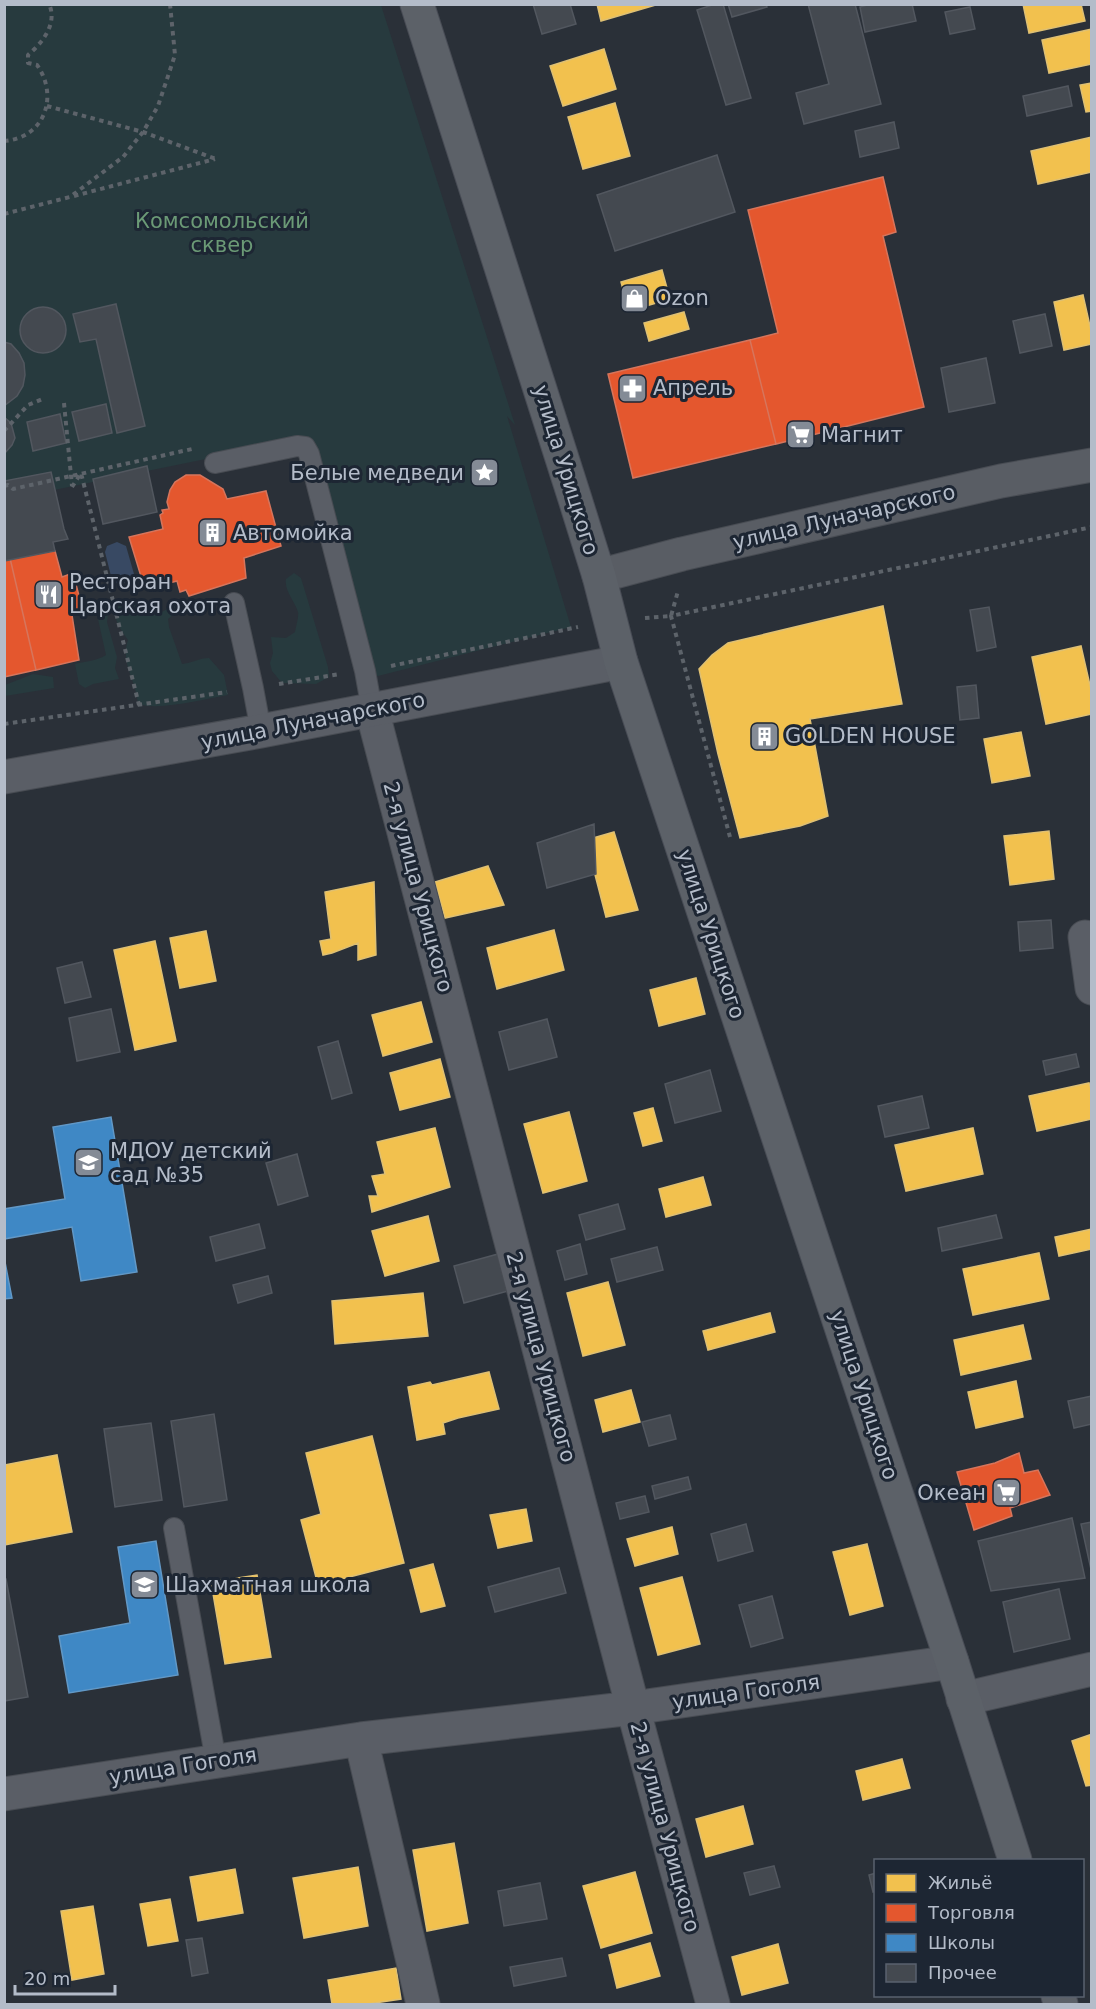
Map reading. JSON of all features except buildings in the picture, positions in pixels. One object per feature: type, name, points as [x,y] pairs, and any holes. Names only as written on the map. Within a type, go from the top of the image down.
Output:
[{"type":"main road","name":"улица Урицкого","points":[[417,4],[599,576],[621,662],[952,1662],[1015,1859]]},
{"type":"main road","name":"улица Луначарского","points":[[599,576],[682,554],[1001,481],[1092,465]]},
{"type":"street","name":"улица Луначарского","points":[[4,777],[261,731],[621,662]]},
{"type":"street","name":"2-я улица Урицкого","points":[[372,710],[633,1708],[713,2004]]},
{"type":"street","points":[[1084,937],[1092,988]]},
{"type":"street","name":"улица Гоголя","points":[[4,1794],[361,1739],[633,1708],[952,1662]]},
{"type":"street","points":[[963,1699],[1092,1669]]},
{"type":"street","points":[[361,1739],[423,2004]]},
{"type":"lane","points":[[215,463],[297,446],[305,447],[309,454],[365,671],[372,710]]},
{"type":"lane","points":[[234,603],[261,731]]},
{"type":"lane","points":[[174,1528],[216,1761]]},
{"type":"path","points":[[4,141],[22,138],[36,127],[43,115],[48,98],[47,84],[37,65],[28,63],[28,55],[44,39],[50,27],[51,8],[49,4]]},
{"type":"path","points":[[70,197],[123,158],[143,132],[158,106],[175,55],[170,4]]},
{"type":"path","points":[[6,215],[216,159],[143,132],[47,106]]},
{"type":"path","points":[[4,430],[27,405],[45,398]]},
{"type":"path","points":[[64,403],[72,487],[81,473]]},
{"type":"path","points":[[4,486],[8,485],[13,489],[195,449]]},
{"type":"path","points":[[81,473],[139,705]]},
{"type":"path","points":[[4,724],[365,671],[610,621],[671,616],[1092,528]]},
{"type":"path","points":[[680,586],[671,616],[730,837]]},
{"type":"green space","name":"Комсомольский сквер","points":[[5,5],[381,5],[515,425],[507,416],[571,627],[374,677],[308,438],[5,500]]},
{"type":"green space","points":[[294,573],[301,578],[328,667],[329,677],[316,684],[282,683],[272,671],[270,663],[273,653],[271,637],[286,638],[295,632],[298,612],[286,583],[286,579]]},
{"type":"green space","points":[[101,599],[106,606],[107,622],[117,657],[115,668],[119,679],[93,684],[85,688],[79,684],[75,664],[106,655],[94,601]]},
{"type":"green space","points":[[124,601],[137,604],[140,611],[148,614],[159,613],[172,606],[185,603],[187,609],[178,611],[168,619],[182,664],[209,658],[224,675],[228,695],[170,705],[138,704],[127,664],[128,640],[116,620],[116,610]]},
{"type":"green space","points":[[33,674],[53,677],[54,688],[5,696],[5,685]]},
{"type":"water","points":[[117,542],[126,546],[134,574],[129,581],[124,583],[115,583],[112,580],[105,552],[107,546]]},
{"type":"place","name":"Ozon","points":[[634,298]]},
{"type":"place","name":"Апрель","points":[[632,388]]},
{"type":"place","name":"Магнит","points":[[800,435]]},
{"type":"place","name":"Белые медведи","points":[[485,473]]},
{"type":"place","name":"Автомойка","points":[[212,533]]},
{"type":"place","name":"Ресторан Царская охота","points":[[48,594]]},
{"type":"place","name":"GOLDEN HOUSE","points":[[764,736]]},
{"type":"place","name":"МДОУ детский сад №35","points":[[89,1163]]},
{"type":"place","name":"Океан","points":[[1007,1493]]},
{"type":"place","name":"Шахматная школа","points":[[144,1585]]}]
